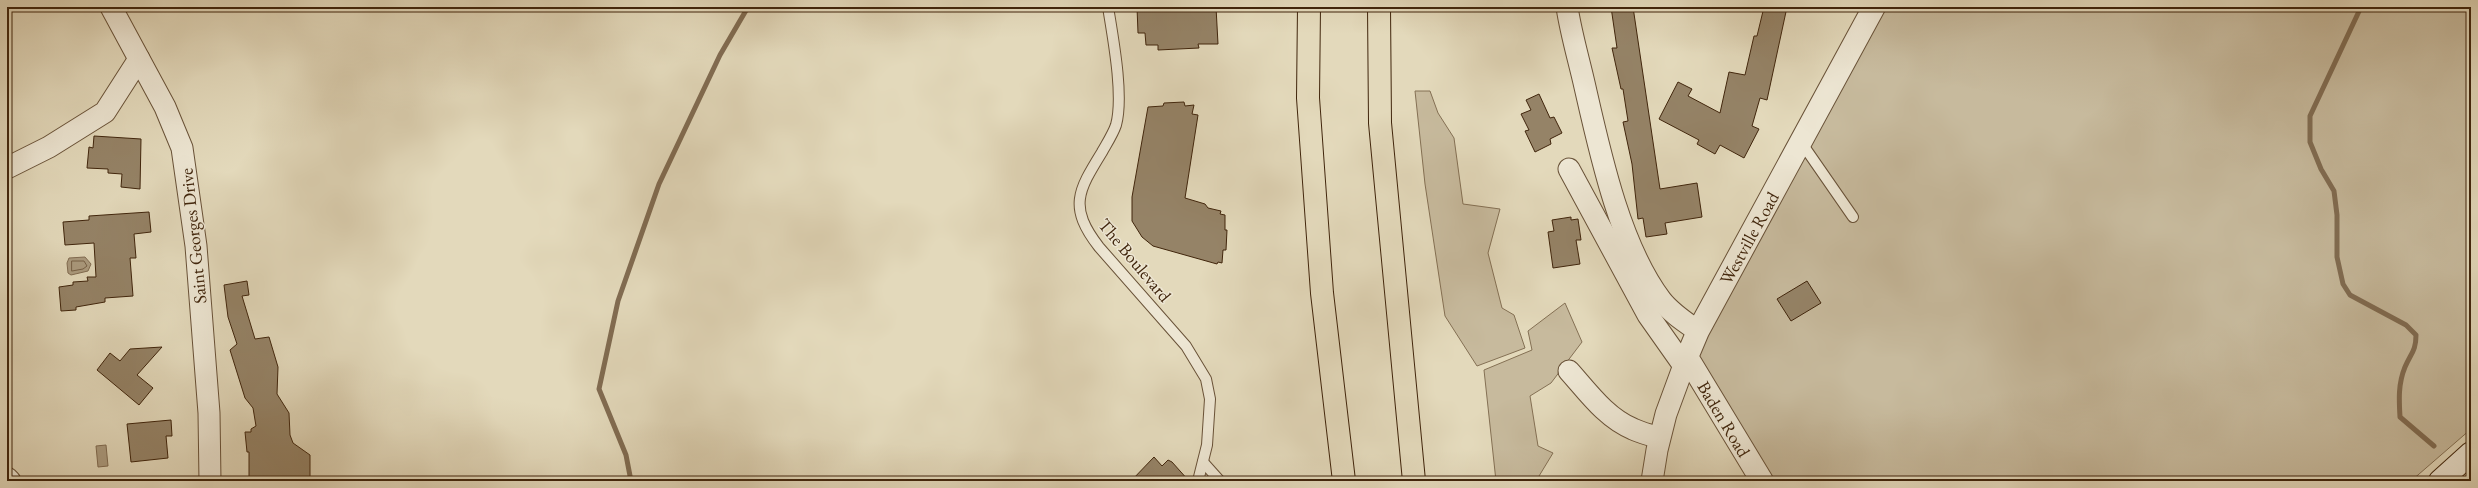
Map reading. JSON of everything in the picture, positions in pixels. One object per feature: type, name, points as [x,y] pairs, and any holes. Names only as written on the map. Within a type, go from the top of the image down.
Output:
[{"type":"highway","points":[[1309,7],[1308,98],[1320,270],[1344,481]]},
{"type":"highway","points":[[1379,7],[1380,123],[1399,344],[1414,479]]},
{"type":"street","name":"Saint Georges Drive","points":[[111,7],[171,120],[182,148],[187,174],[196,246],[209,413],[210,481]]},
{"type":"street","points":[[1567,7],[1596,133],[1616,205],[1630,241],[1661,300],[1681,320],[1698,331]]},
{"type":"street","name":"Westville Road","points":[[1652,481],[1659,438],[1685,361],[1698,331],[1874,7]]},
{"type":"street","points":[[7,168],[18,164],[74,132],[105,112],[139,59]]},
{"type":"street","points":[[1569,169],[1648,315],[1685,361]]},
{"type":"street","name":"Baden Road","points":[[1685,361],[1762,481]]},
{"type":"street","points":[[1569,371],[1596,402],[1616,419],[1632,429],[1659,438]]},
{"type":"street","points":[[2440,481],[2471,453]]},
{"type":"street","points":[[7,478],[10,481]]},
{"type":"lane","name":"The Boulevard","points":[[1108,7],[1118,97],[1116,125],[1082,184],[1080,216],[1086,230],[1099,247],[1189,351],[1206,379],[1210,399],[1207,445],[1198,481]]},
{"type":"lane","points":[[1801,142],[1853,217]]},
{"type":"lane","points":[[1203,462],[1220,481]]},
{"type":"shaded area","points":[[1878,7],[2471,7],[2471,429],[2411,481],[1765,481],[1690,356]]},
{"type":"shaded area","points":[[1415,91],[1430,91],[1438,113],[1454,138],[1463,204],[1500,209],[1488,253],[1502,308],[1514,315],[1525,348],[1477,366],[1445,316],[1425,184]]},
{"type":"shaded area","points":[[1565,303],[1582,342],[1551,383],[1530,396],[1538,446],[1553,453],[1536,481],[1496,481],[1484,370],[1532,350],[1528,331]]},
{"type":"water","points":[[85,257],[91,264],[88,271],[71,275],[68,273],[67,263],[69,258]]},
{"type":"water","points":[[106,445],[108,466],[98,467],[96,446]]},
{"type":"building","points":[[1137,7],[1216,7],[1218,44],[1198,44],[1199,48],[1158,50],[1158,45],[1146,45],[1145,33],[1138,33]]},
{"type":"building","points":[[1611,7],[1633,7],[1660,189],[1697,183],[1702,217],[1665,223],[1667,234],[1646,237],[1643,218],[1638,219],[1632,164],[1623,122],[1628,121],[1623,89],[1621,89],[1612,48],[1617,48]]},
{"type":"building","points":[[1764,7],[1787,7],[1767,100],[1760,98],[1752,126],[1759,129],[1744,158],[1720,145],[1715,154],[1697,144],[1699,140],[1659,119],[1678,82],[1692,89],[1688,96],[1720,113],[1729,72],[1745,75],[1754,36],[1757,36]]},
{"type":"building","points":[[1539,94],[1550,118],[1554,117],[1562,133],[1550,139],[1551,144],[1535,152],[1525,131],[1529,130],[1521,114],[1531,110],[1526,100]]},
{"type":"building","points":[[1184,102],[1185,106],[1194,105],[1192,114],[1198,115],[1185,198],[1205,204],[1208,208],[1221,211],[1220,214],[1225,215],[1225,230],[1227,230],[1226,250],[1223,250],[1222,263],[1218,262],[1217,264],[1153,246],[1142,237],[1132,221],[1132,197],[1148,107],[1163,106],[1164,103]]},
{"type":"building","points":[[94,136],[141,139],[140,189],[121,187],[122,174],[108,173],[108,169],[87,168],[89,147],[93,148]]},
{"type":"building","points":[[149,212],[151,232],[134,234],[136,258],[130,258],[133,296],[105,298],[105,302],[76,307],[76,310],[61,311],[59,287],[73,285],[73,282],[88,281],[87,277],[96,277],[94,243],[65,245],[63,222],[89,220],[89,216]]},
{"type":"building","points":[[1571,217],[1571,220],[1578,219],[1581,240],[1576,240],[1580,264],[1553,268],[1548,232],[1554,231],[1552,220]]},
{"type":"building","points":[[247,281],[249,295],[242,296],[255,339],[269,337],[278,367],[277,394],[289,413],[290,435],[293,443],[310,455],[310,481],[249,481],[249,452],[247,452],[245,432],[251,432],[251,429],[256,426],[253,408],[245,398],[230,350],[237,344],[228,317],[224,285]]},
{"type":"building","points":[[1807,281],[1821,303],[1791,321],[1777,299]]},
{"type":"building","points":[[162,347],[137,375],[153,388],[139,405],[97,370],[110,353],[120,361],[130,349]]},
{"type":"building","points":[[171,420],[172,436],[166,436],[168,458],[131,462],[127,424]]},
{"type":"building","points":[[1154,457],[1162,466],[1168,460],[1172,462],[1189,481],[1131,481]]},
{"type":"waterway","points":[[631,481],[626,455],[599,389],[618,301],[659,184],[720,55],[748,7]]},
{"type":"waterway","points":[[2361,7],[2310,116],[2310,142],[2321,169],[2334,191],[2337,215],[2337,257],[2343,284],[2350,295],[2406,325],[2416,335],[2414,348],[2401,380],[2399,398],[2400,417],[2434,446]]}]
